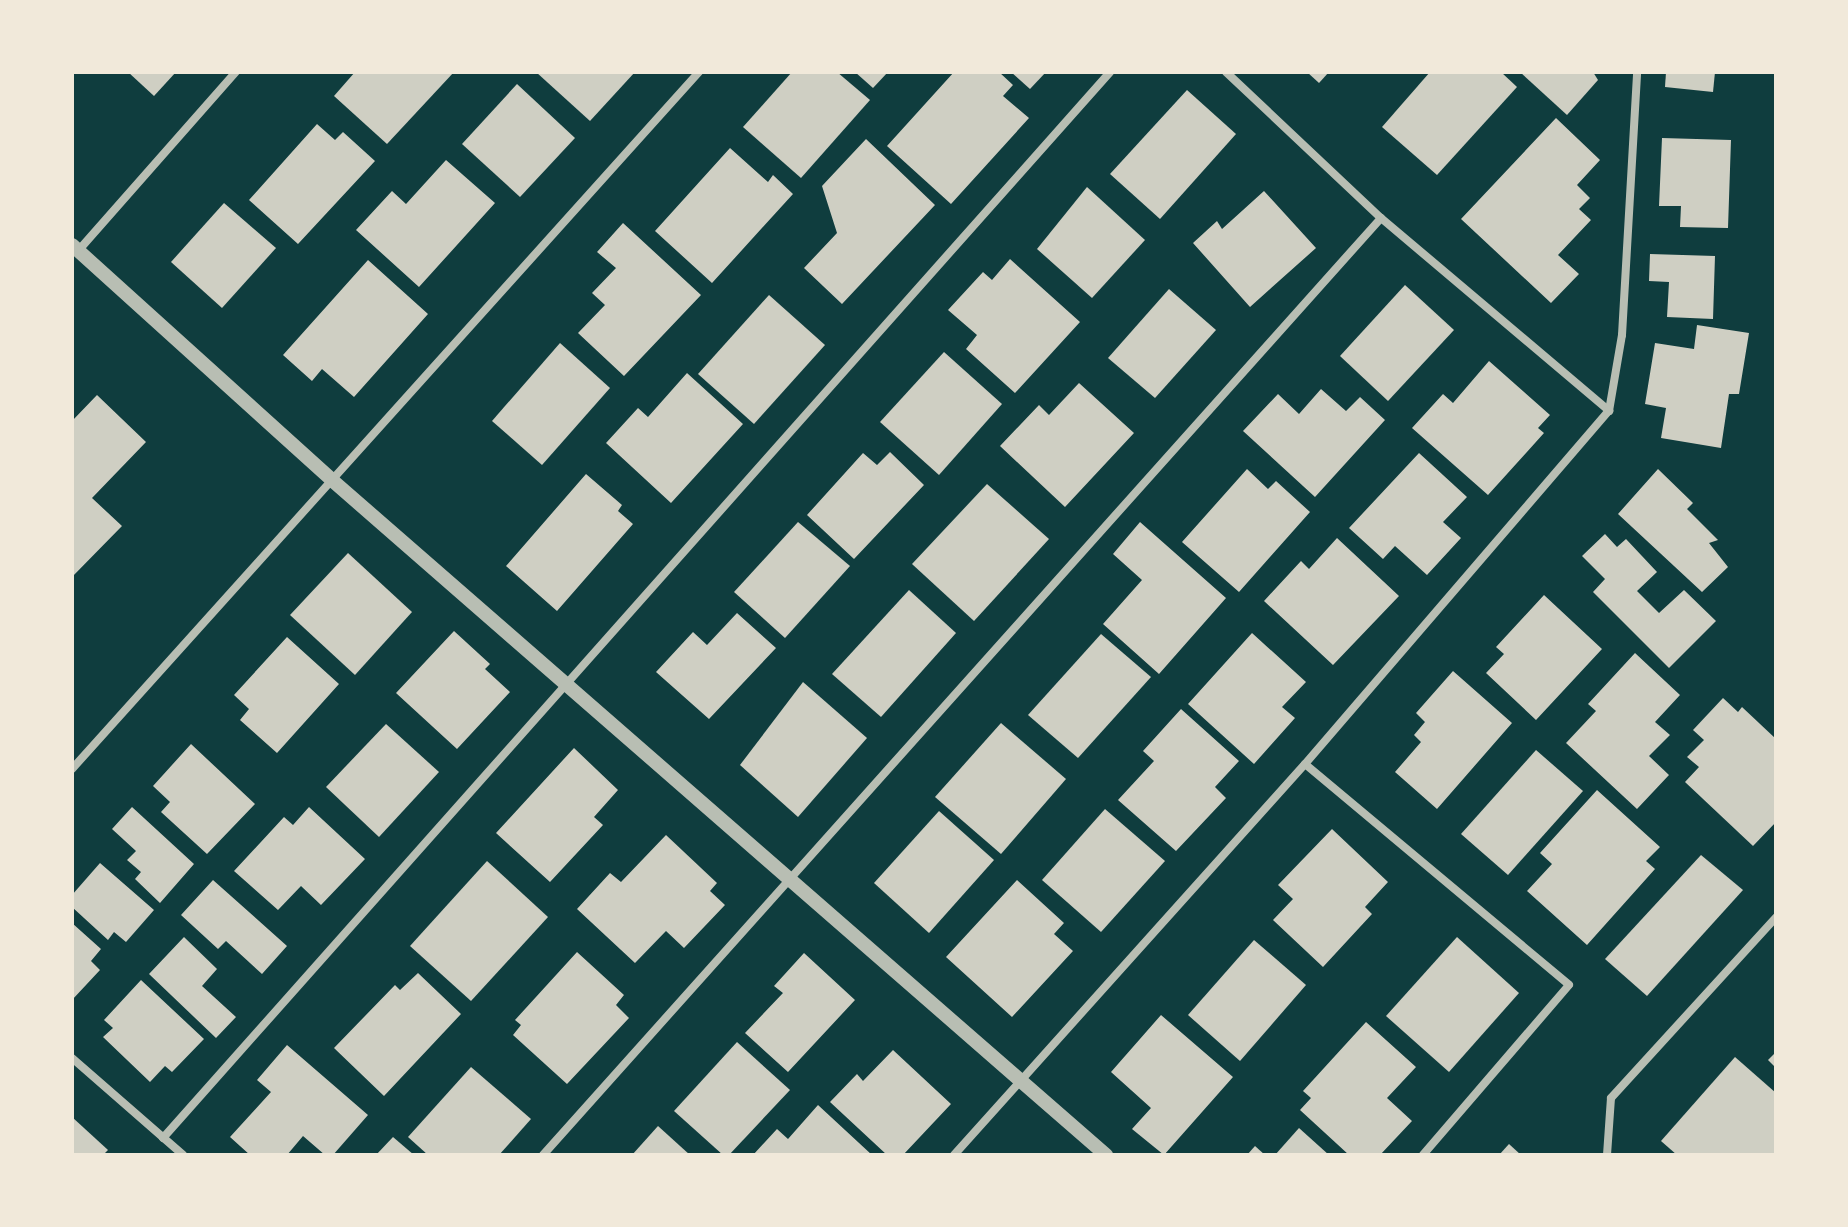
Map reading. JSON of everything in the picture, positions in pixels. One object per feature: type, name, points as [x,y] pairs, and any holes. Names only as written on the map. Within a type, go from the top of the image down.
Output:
[{"type":"street","points":[[236,72],[75,248],[333,481],[566,680],[787,879],[1106,1155]]},
{"type":"street","points":[[72,769],[699,72]]},
{"type":"street","points":[[163,1138],[566,680],[1110,72]]},
{"type":"street","points":[[1226,72],[1381,218],[1609,411]]},
{"type":"street","points":[[954,1155],[1305,764],[1609,411],[1622,335],[1637,72]]},
{"type":"street","points":[[543,1155],[1381,218]]},
{"type":"street","points":[[1305,764],[1569,985],[1423,1155]]},
{"type":"street","points":[[1607,1155],[1611,1098],[1776,917]]},
{"type":"street","points":[[72,1058],[183,1155]]},
{"type":"building","points":[[128,72],[176,72],[154,96]]},
{"type":"building","points":[[355,72],[454,72],[387,144],[334,96]]},
{"type":"building","points":[[536,72],[635,72],[590,121]]},
{"type":"building","points":[[792,72],[837,72],[870,100],[801,178],[743,127]]},
{"type":"building","points":[[855,72],[888,72],[873,88]]},
{"type":"building","points":[[954,72],[999,72],[1013,85],[1003,96],[1029,118],[951,204],[887,146]]},
{"type":"building","points":[[1011,72],[1046,72],[1030,89]]},
{"type":"building","points":[[1307,72],[1329,72],[1319,83]]},
{"type":"building","points":[[1430,72],[1501,72],[1517,87],[1437,175],[1382,127]]},
{"type":"building","points":[[1520,72],[1593,72],[1598,80],[1567,115]]},
{"type":"building","points":[[1666,72],[1715,72],[1713,92],[1665,87]]},
{"type":"building","points":[[517,84],[575,138],[520,197],[462,144]]},
{"type":"building","points":[[1187,90],[1236,134],[1160,219],[1110,174]]},
{"type":"building","points":[[1556,118],[1600,160],[1577,185],[1590,198],[1579,209],[1591,220],[1558,255],[1579,274],[1551,303],[1461,219]]},
{"type":"building","points":[[317,124],[335,140],[343,132],[375,161],[298,244],[249,200]]},
{"type":"building","points":[[1662,138],[1731,140],[1728,228],[1680,227],[1681,206],[1659,206]]},
{"type":"building","points":[[866,139],[935,205],[842,304],[804,268],[837,233],[822,186]]},
{"type":"building","points":[[730,148],[768,182],[773,175],[793,194],[712,283],[655,231]]},
{"type":"building","points":[[446,160],[495,203],[419,287],[356,230],[392,191],[406,204]]},
{"type":"building","points":[[1087,187],[1145,240],[1092,298],[1037,249]]},
{"type":"building","points":[[1264,191],[1316,248],[1250,307],[1193,243],[1217,221],[1222,229]]},
{"type":"building","points":[[224,203],[276,248],[222,308],[171,262]]},
{"type":"building","points":[[623,223],[701,295],[624,376],[578,333],[605,305],[592,293],[616,268],[597,252]]},
{"type":"building","points":[[1650,254],[1715,256],[1713,319],[1667,317],[1669,282],[1649,281]]},
{"type":"building","points":[[1010,259],[1080,322],[1015,393],[966,349],[977,335],[948,310],[983,272],[992,280]]},
{"type":"building","points":[[368,260],[428,314],[354,397],[322,369],[312,381],[283,355]]},
{"type":"building","points":[[1405,285],[1454,330],[1388,401],[1340,356]]},
{"type":"building","points":[[1169,289],[1216,330],[1155,398],[1108,358]]},
{"type":"building","points":[[769,295],[825,345],[754,424],[698,374]]},
{"type":"building","points":[[1697,325],[1749,333],[1739,394],[1729,394],[1721,448],[1661,438],[1666,408],[1645,404],[1655,343],[1694,349]]},
{"type":"building","points":[[560,343],[610,388],[542,465],[492,421]]},
{"type":"building","points":[[944,352],[1002,404],[939,475],[880,422]]},
{"type":"building","points":[[1489,361],[1550,415],[1538,428],[1544,433],[1488,495],[1412,428],[1443,394],[1453,403]]},
{"type":"building","points":[[687,373],[743,424],[671,503],[606,443],[638,408],[648,417]]},
{"type":"building","points":[[1079,383],[1134,433],[1065,507],[1000,446],[1039,405],[1049,415]]},
{"type":"building","points":[[1321,389],[1346,411],[1360,397],[1385,420],[1315,497],[1243,431],[1278,394],[1299,414]]},
{"type":"building","points":[[97,395],[146,442],[92,498],[122,526],[72,577],[72,421]]},
{"type":"building","points":[[890,452],[924,485],[854,559],[807,515],[863,453],[877,465]]},
{"type":"building","points":[[1419,453],[1467,497],[1443,522],[1461,538],[1427,575],[1395,546],[1383,559],[1349,528]]},
{"type":"building","points":[[1247,469],[1268,489],[1276,481],[1310,512],[1239,592],[1182,542]]},
{"type":"building","points":[[1658,469],[1693,503],[1687,509],[1718,540],[1709,543],[1728,567],[1702,592],[1618,514]]},
{"type":"building","points":[[586,474],[622,505],[618,511],[633,524],[557,611],[506,566]]},
{"type":"building","points":[[987,484],[1049,539],[974,621],[912,564]]},
{"type":"building","points":[[798,522],[850,566],[785,638],[734,592]]},
{"type":"building","points":[[1140,522],[1226,598],[1159,674],[1103,624],[1142,580],[1113,554]]},
{"type":"building","points":[[1605,534],[1617,547],[1626,539],[1657,572],[1637,591],[1659,613],[1684,590],[1716,621],[1669,668],[1593,592],[1605,579],[1582,556]]},
{"type":"building","points":[[1337,538],[1399,596],[1333,665],[1264,601],[1301,561],[1309,569]]},
{"type":"building","points":[[348,553],[412,612],[355,675],[290,615]]},
{"type":"building","points":[[909,590],[956,633],[881,717],[832,674]]},
{"type":"building","points":[[1544,595],[1602,649],[1536,720],[1486,673],[1504,654],[1496,647]]},
{"type":"building","points":[[737,613],[776,648],[709,719],[656,672],[693,632],[707,645]]},
{"type":"building","points":[[454,631],[490,664],[485,669],[510,692],[457,749],[396,693]]},
{"type":"building","points":[[1252,633],[1306,682],[1282,707],[1295,718],[1254,764],[1188,704]]},
{"type":"building","points":[[1101,634],[1151,677],[1078,758],[1028,715]]},
{"type":"building","points":[[287,637],[339,684],[277,753],[240,720],[249,709],[234,695]]},
{"type":"building","points":[[1635,653],[1680,695],[1655,722],[1670,735],[1649,756],[1669,775],[1637,809],[1566,743],[1596,711],[1588,704]]},
{"type":"building","points":[[1453,671],[1512,723],[1437,809],[1395,772],[1421,742],[1414,735],[1425,722],[1416,713]]},
{"type":"building","points":[[803,682],[867,738],[798,817],[740,765]]},
{"type":"building","points":[[1723,698],[1738,712],[1742,707],[1776,739],[1776,822],[1753,846],[1685,782],[1699,767],[1687,757],[1704,740],[1693,730]]},
{"type":"building","points":[[1181,709],[1239,761],[1215,787],[1226,798],[1176,851],[1118,800],[1154,761],[1143,751]]},
{"type":"building","points":[[1001,723],[1066,779],[1001,854],[935,797]]},
{"type":"building","points":[[386,724],[439,772],[379,837],[326,787]]},
{"type":"building","points":[[191,744],[255,804],[207,854],[161,812],[170,802],[153,786]]},
{"type":"building","points":[[574,748],[618,790],[594,817],[603,825],[550,882],[496,833]]},
{"type":"building","points":[[1536,750],[1583,791],[1508,875],[1461,834]]},
{"type":"building","points":[[1597,790],[1660,847],[1646,861],[1655,869],[1587,945],[1527,891],[1552,864],[1540,853]]},
{"type":"building","points":[[132,807],[194,864],[160,903],[135,879],[141,872],[127,860],[136,851],[112,829]]},
{"type":"building","points":[[309,807],[365,859],[321,905],[301,886],[278,910],[234,871],[284,817],[293,825]]},
{"type":"building","points":[[1105,809],[1165,861],[1101,932],[1042,880]]},
{"type":"building","points":[[939,811],[994,860],[929,933],[874,883]]},
{"type":"building","points":[[1332,829],[1388,882],[1365,907],[1372,914],[1323,967],[1273,920],[1293,899],[1278,885]]},
{"type":"building","points":[[666,835],[717,883],[710,891],[725,905],[684,948],[666,931],[635,963],[577,909],[610,873],[621,882]]},
{"type":"building","points":[[1701,855],[1743,890],[1647,996],[1605,959]]},
{"type":"building","points":[[487,861],[548,917],[471,1001],[410,946]]},
{"type":"building","points":[[100,863],[154,910],[126,942],[114,932],[108,940],[72,907],[72,895]]},
{"type":"building","points":[[213,880],[287,946],[262,974],[226,941],[218,949],[181,915]]},
{"type":"building","points":[[1017,880],[1064,923],[1054,934],[1073,951],[1012,1017],[946,957]]},
{"type":"building","points":[[72,923],[101,949],[91,961],[100,970],[72,1000]]},
{"type":"building","points":[[184,937],[217,969],[202,986],[236,1017],[216,1038],[149,974]]},
{"type":"building","points":[[1457,937],[1519,993],[1449,1072],[1386,1016]]},
{"type":"building","points":[[1254,940],[1306,985],[1240,1061],[1188,1015]]},
{"type":"building","points":[[577,952],[624,995],[616,1005],[629,1018],[567,1084],[513,1035],[521,1025],[515,1020]]},
{"type":"building","points":[[804,953],[855,1000],[788,1072],[745,1033],[783,993],[774,986]]},
{"type":"building","points":[[418,973],[461,1014],[384,1096],[334,1048],[395,985],[400,990]]},
{"type":"building","points":[[141,980],[204,1039],[172,1072],[165,1066],[150,1082],[103,1037],[113,1028],[104,1020]]},
{"type":"building","points":[[1161,1015],[1233,1077],[1164,1155],[1132,1129],[1151,1108],[1111,1072]]},
{"type":"building","points":[[1366,1022],[1416,1067],[1387,1098],[1412,1121],[1380,1155],[1349,1155],[1300,1110],[1311,1098],[1303,1091]]},
{"type":"building","points":[[737,1042],[790,1090],[729,1155],[723,1155],[674,1111]]},
{"type":"building","points":[[287,1045],[368,1115],[333,1155],[325,1155],[303,1136],[287,1155],[250,1155],[230,1137],[271,1092],[257,1080]]},
{"type":"building","points":[[893,1050],[951,1104],[903,1155],[887,1155],[830,1102],[857,1074],[863,1081]]},
{"type":"building","points":[[1776,1052],[1776,1068],[1768,1060]]},
{"type":"building","points":[[1735,1057],[1776,1093],[1776,1155],[1677,1155],[1661,1141]]},
{"type":"building","points":[[471,1067],[531,1119],[499,1155],[428,1155],[408,1137]]},
{"type":"building","points":[[818,1105],[872,1155],[753,1155],[777,1129],[788,1139]]},
{"type":"building","points":[[72,1117],[108,1150],[103,1155],[72,1155]]},
{"type":"building","points":[[658,1126],[690,1155],[632,1155]]},
{"type":"building","points":[[1299,1128],[1329,1155],[1275,1155]]},
{"type":"building","points":[[393,1137],[414,1155],[376,1155]]},
{"type":"building","points":[[1509,1144],[1521,1155],[1499,1155]]},
{"type":"building","points":[[1255,1146],[1265,1155],[1247,1155]]}]
